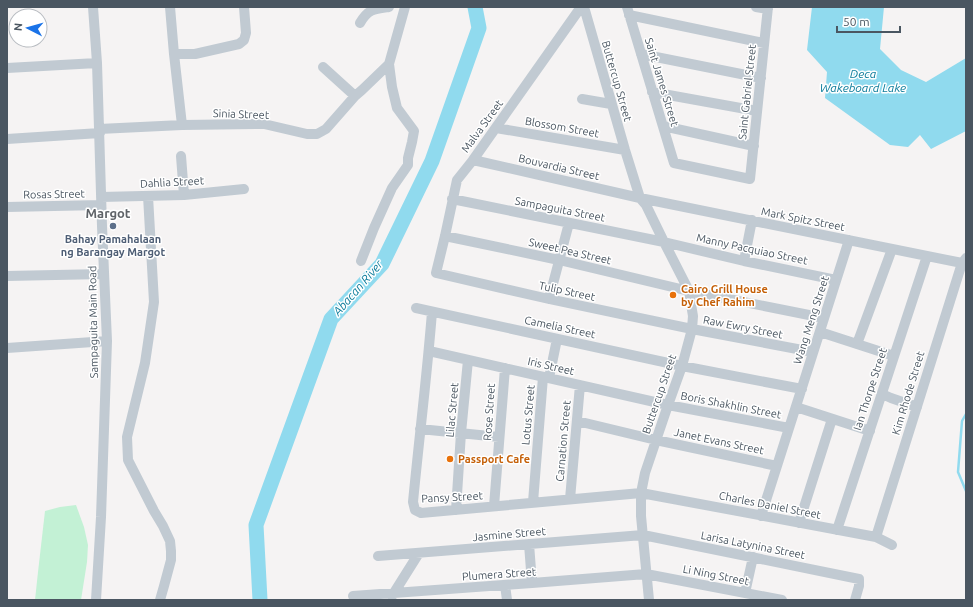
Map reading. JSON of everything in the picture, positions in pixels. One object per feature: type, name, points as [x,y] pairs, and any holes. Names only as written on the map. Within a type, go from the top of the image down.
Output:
[{"type":"street","name":"Sampaguita Main Road","points":[[93,7],[100,131],[101,201],[107,341],[101,517],[96,600]]},
{"type":"street","points":[[170,7],[182,125]]},
{"type":"street","points":[[174,54],[195,54],[239,44],[244,40],[246,33],[244,7]]},
{"type":"street","points":[[360,23],[370,10],[389,7]]},
{"type":"street","points":[[361,261],[392,188],[408,165],[408,158],[414,131],[397,108],[392,87],[390,64],[405,7]]},
{"type":"street","name":"Buttercup Street","points":[[582,7],[625,150],[644,201],[689,291],[693,316],[692,329],[682,366],[645,473],[641,493],[641,516],[648,600]]},
{"type":"street","name":"Malva Street","points":[[436,273],[456,180],[473,160],[582,7]]},
{"type":"street","name":"Buttercup Street","points":[[589,7],[614,89],[644,201]]},
{"type":"street","points":[[756,7],[768,8]]},
{"type":"street","name":"Saint Gabriel Street","points":[[750,179],[768,8]]},
{"type":"street","points":[[628,11],[764,43]]},
{"type":"street","name":"Saint James Street","points":[[628,11],[674,164],[750,179]]},
{"type":"street","points":[[641,54],[761,78]]},
{"type":"street","points":[[7,68],[97,63]]},
{"type":"street","name":"Sinia Street","points":[[7,139],[182,125],[264,124],[307,134],[317,134],[326,129],[355,96],[390,64]]},
{"type":"street","points":[[323,67],[355,96]]},
{"type":"street","points":[[652,92],[757,110]]},
{"type":"street","points":[[582,99],[611,104]]},
{"type":"street","points":[[663,126],[754,146]]},
{"type":"street","name":"Blossom Street","points":[[496,128],[625,150]]},
{"type":"street","points":[[181,156],[184,195]]},
{"type":"street","name":"Bouvardia Street","points":[[473,160],[644,201]]},
{"type":"street","name":"Dahlia Street","points":[[101,201],[244,189]]},
{"type":"street","points":[[148,196],[154,302],[146,363],[127,437],[128,460],[170,542],[171,560],[160,600]]},
{"type":"street","name":"Sampaguita Street","points":[[452,200],[664,242]]},
{"type":"street","name":"Rosas Street","points":[[7,207],[101,201]]},
{"type":"street","name":"Mark Spitz Street","points":[[644,201],[752,220],[927,256],[964,260]]},
{"type":"street","points":[[744,261],[752,220]]},
{"type":"street","points":[[549,300],[569,223]]},
{"type":"street","name":"Sweet Pea Street","points":[[445,236],[559,260],[689,291],[824,318]]},
{"type":"street","name":"Wang Meng Street","points":[[761,516],[849,240]]},
{"type":"street","name":"Manny Pacquiao Street","points":[[664,242],[744,261],[836,280]]},
{"type":"street","points":[[857,344],[892,249]]},
{"type":"street","name":"Ian Thorpe Street","points":[[838,530],[927,256]]},
{"type":"street","name":"Kim Rhode Street","points":[[876,537],[964,260]]},
{"type":"street","name":"Tulip Street","points":[[436,273],[549,300],[692,329]]},
{"type":"street","points":[[7,276],[104,274]]},
{"type":"street","name":"Camelia Street","points":[[416,308],[682,366],[802,389]]},
{"type":"street","name":"Pansy Street","points":[[432,312],[413,502],[415,510],[421,513],[641,493]]},
{"type":"street","name":"Raw Ewry Street","points":[[692,329],[813,352]]},
{"type":"street","points":[[820,332],[894,356]]},
{"type":"street","name":"Lotus Street","points":[[533,502],[546,378],[557,338]]},
{"type":"street","points":[[7,348],[107,341]]},
{"type":"street","name":"Iris Street","points":[[429,351],[668,405]]},
{"type":"street","name":"Lilac Street","points":[[456,510],[468,360]]},
{"type":"street","name":"Rose Street","points":[[494,506],[505,368]]},
{"type":"street","name":"Carnation Street","points":[[570,499],[580,385]]},
{"type":"street","points":[[882,394],[917,407]]},
{"type":"street","name":"Boris Shakhlin Street","points":[[668,405],[789,428]]},
{"type":"street","points":[[796,407],[870,431]]},
{"type":"street","points":[[799,523],[832,419]]},
{"type":"street","name":"Janet Evans Street","points":[[577,421],[777,466]]},
{"type":"street","points":[[420,429],[500,437]]},
{"type":"street","name":"Charles Daniel Street","points":[[641,493],[876,537],[892,545]]},
{"type":"street","name":"Jasmine Street","points":[[378,556],[643,535]]},
{"type":"street","name":"Larisa Latynina Street","points":[[643,535],[859,579],[859,586],[855,600]]},
{"type":"street","points":[[529,544],[532,583]]},
{"type":"street","points":[[391,597],[419,553]]},
{"type":"street","points":[[745,593],[753,557]]},
{"type":"street","name":"Plumera Street","points":[[353,596],[391,597],[505,585],[646,574]]},
{"type":"street","name":"Li Ning Street","points":[[646,574],[730,595],[745,593],[768,599],[782,600]]},
{"type":"street","points":[[505,585],[507,600]]},
{"type":"green space","points":[[76,505],[84,527],[88,545],[81,600],[35,600],[45,511]]},
{"type":"water","name":"Deca Wakeboard Lake","points":[[812,7],[884,7],[880,49],[901,70],[926,82],[966,58],[966,131],[931,149],[920,135],[908,147],[890,145],[825,98],[827,72],[807,50]]},
{"type":"waterway","name":"Abacan River","points":[[260,600],[256,525],[331,319],[382,264],[432,161],[479,28],[475,7]]},
{"type":"waterway","points":[[966,414],[962,421],[958,472],[966,491]]},
{"type":"place","name":"Bahay Pamahalaan ng Barangay Margot","points":[[113,226]]},
{"type":"place","name":"Cairo Grill House by Chef Rahim","points":[[673,295]]},
{"type":"place","name":"Passport Cafe","points":[[450,459]]},
{"type":"district","name":"Margot","points":[[108,213]]}]
